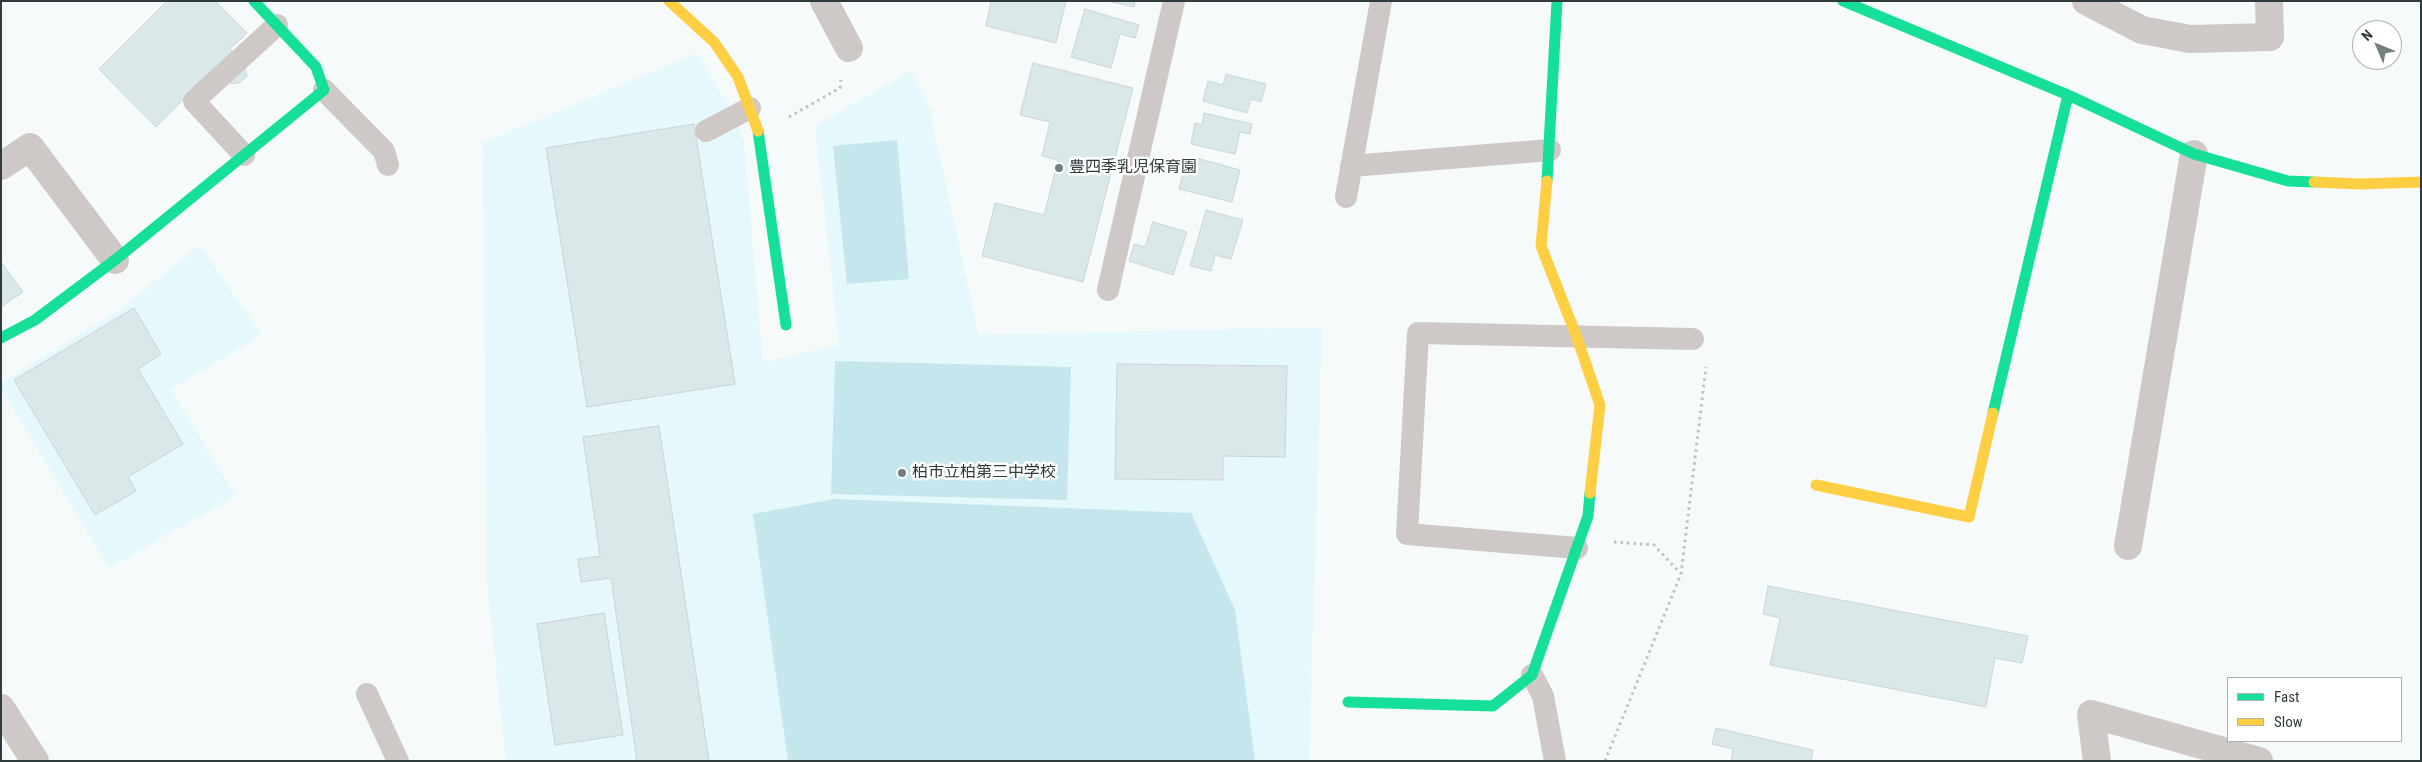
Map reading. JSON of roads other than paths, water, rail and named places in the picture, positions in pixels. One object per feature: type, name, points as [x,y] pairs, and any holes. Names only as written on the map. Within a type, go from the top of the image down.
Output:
[{"type":"street","points":[[1,338],[35,320],[115,260],[324,90],[316,67],[254,1]]},
{"type":"street","points":[[669,1],[714,42],[738,77],[758,128],[786,325]]},
{"type":"street","points":[[824,1],[849,48]]},
{"type":"street","points":[[1348,702],[1493,706],[1532,675],[1588,516],[1600,405],[1576,335],[1541,246],[1550,150],[1558,1]]},
{"type":"street","points":[[1843,1],[2068,95],[2194,154],[2288,181],[2360,184],[2421,182]]},
{"type":"street","points":[[2086,1],[2142,30],[2190,39],[2270,37],[2269,1]]},
{"type":"street","points":[[1816,485],[1969,517],[2068,95]]},
{"type":"street","points":[[1,166],[30,147],[115,260]]},
{"type":"street","points":[[2128,546],[2194,154]]},
{"type":"street","points":[[1,708],[35,761]]},
{"type":"street","points":[[2097,761],[2091,714],[2259,761]]},
{"type":"lane","points":[[1108,290],[1174,1]]},
{"type":"lane","points":[[1346,197],[1380,1]]},
{"type":"lane","points":[[244,155],[194,102],[277,25]]},
{"type":"lane","points":[[324,90],[384,151],[388,165]]},
{"type":"lane","points":[[706,131],[750,108]]},
{"type":"lane","points":[[1351,166],[1550,150]]},
{"type":"lane","points":[[1579,544],[1407,534],[1418,333],[1694,339]]},
{"type":"lane","points":[[1532,675],[1542,696],[1555,761]]},
{"type":"lane","points":[[367,694],[398,761]]},
{"type":"place","name":"豊四季乳児保育園","points":[[1059,168]]},
{"type":"place","name":"柏市立柏第三中学校","points":[[902,473]]}]
